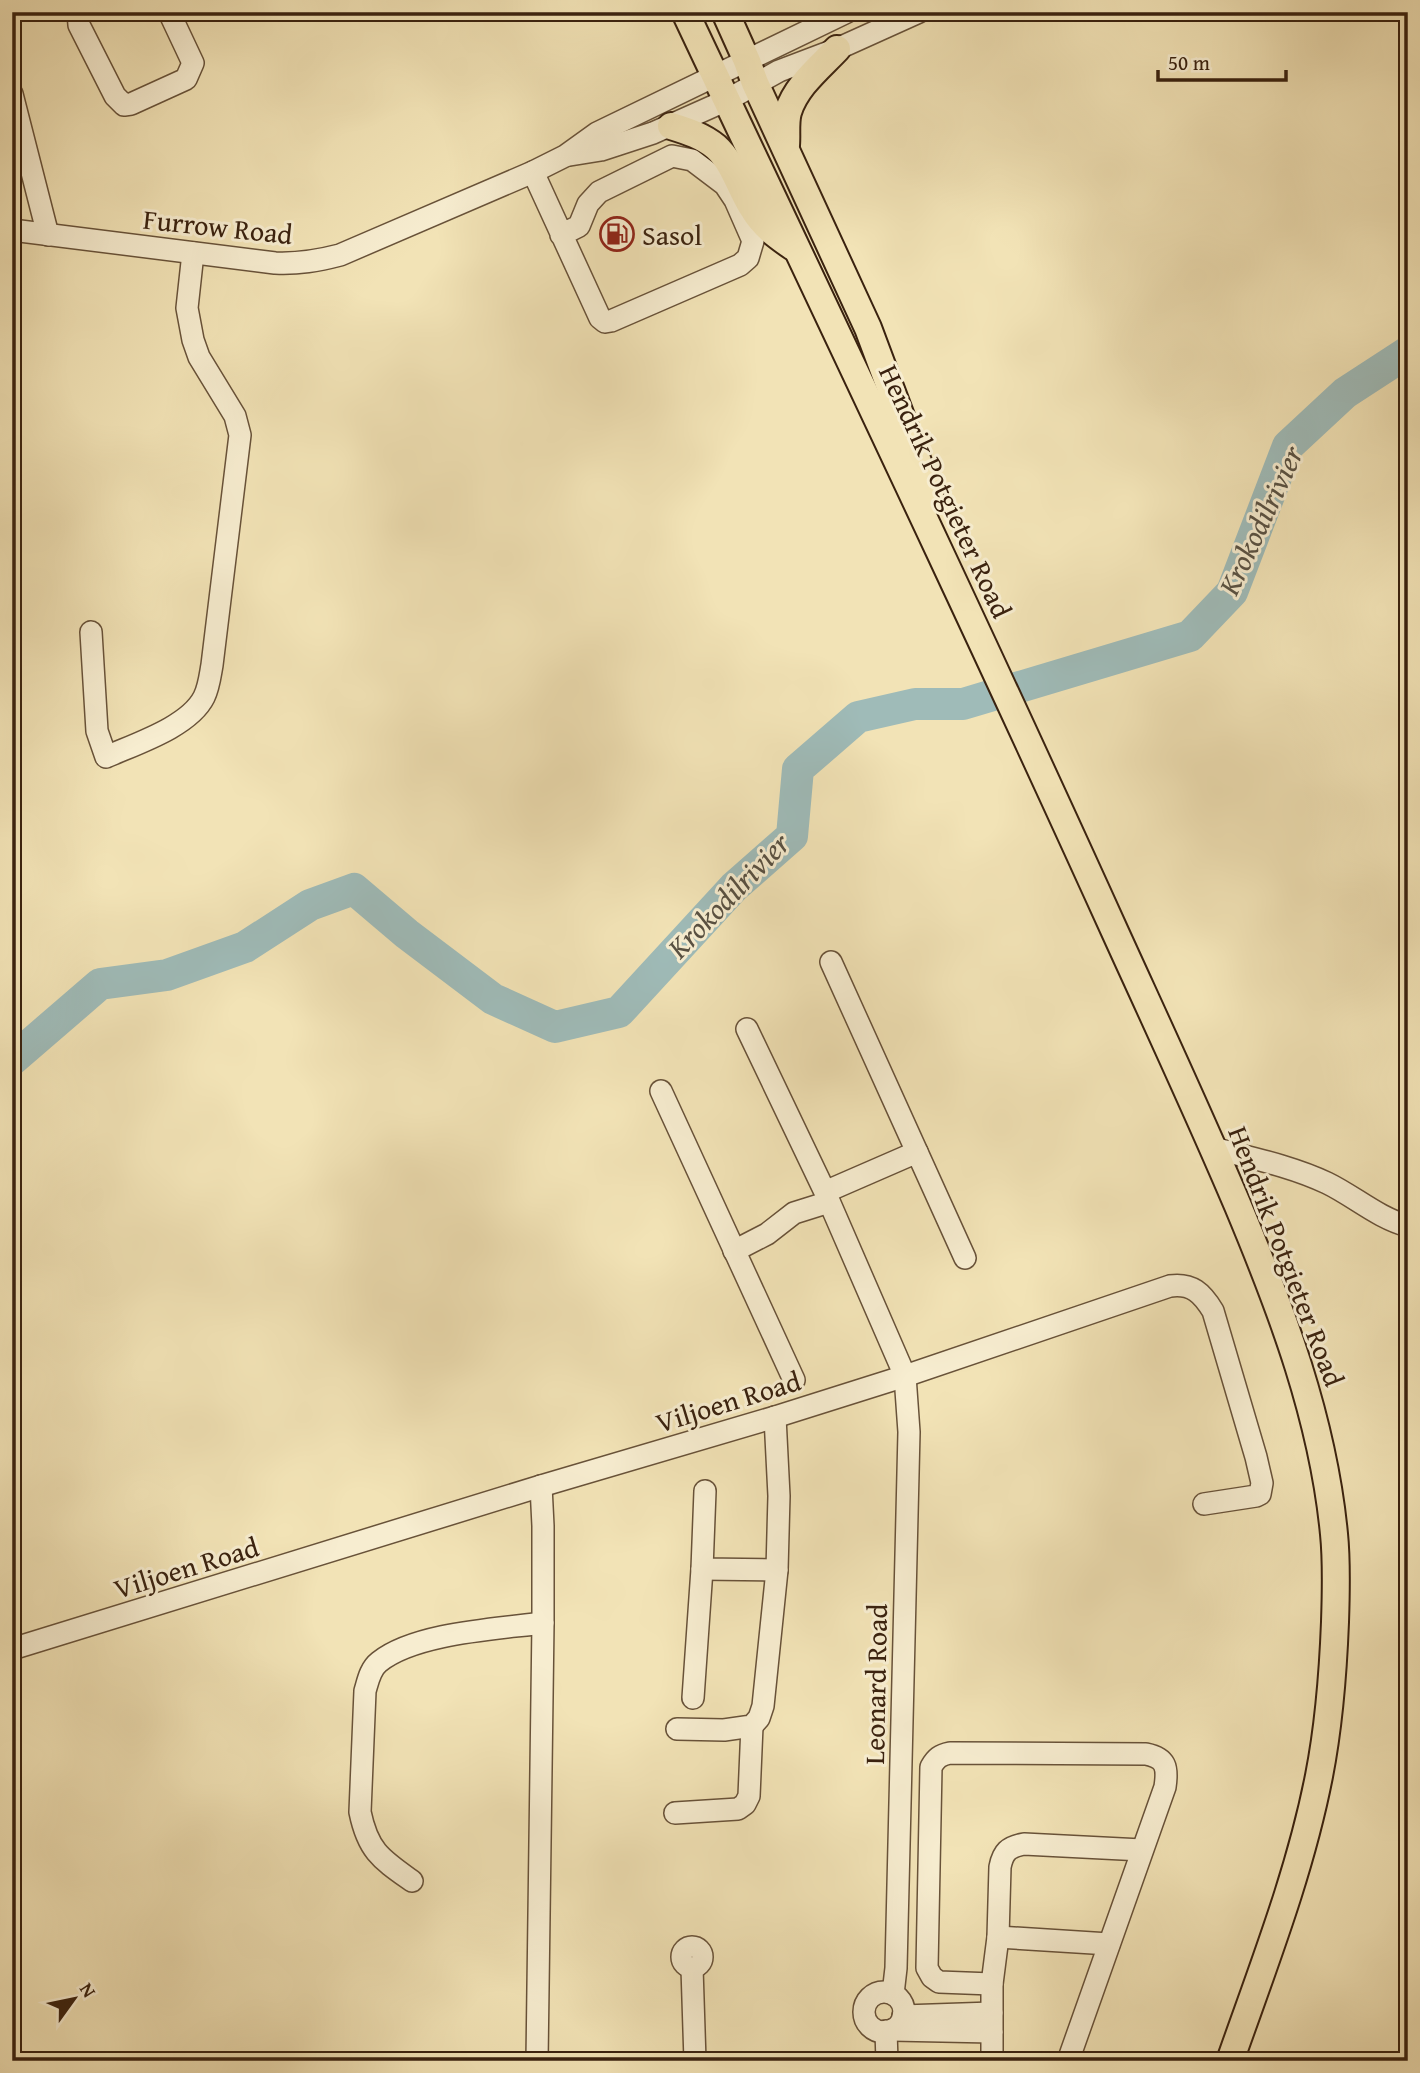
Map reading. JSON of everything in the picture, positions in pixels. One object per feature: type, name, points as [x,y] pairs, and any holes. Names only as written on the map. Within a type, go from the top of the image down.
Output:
[{"type":"main road","name":"Hendrik Potgieter Road","points":[[685,12],[988,652],[1213,1148],[1284,1322],[1312,1410],[1334,1535],[1333,1666],[1327,1731],[1306,1832],[1230,2061]]},
{"type":"main road","name":"Hendrik Potgieter Road","points":[[725,12],[868,328],[988,652]]},
{"type":"main road","points":[[786,151],[788,113],[793,102],[807,80],[837,50]]},
{"type":"main road","points":[[671,126],[692,133],[718,149],[727,160],[751,208],[762,223],[797,250]]},
{"type":"street","points":[[78,12],[79,25],[115,96],[124,105],[186,79],[190,74],[193,63],[169,12]]},
{"type":"street","points":[[751,72],[847,12]]},
{"type":"street","points":[[751,72],[779,71],[837,50],[919,12]]},
{"type":"street","name":"Furrow Road","points":[[12,230],[275,263],[299,264],[318,261],[533,172],[565,156],[597,134],[715,76],[751,72]]},
{"type":"street","name":"Furrow Road","points":[[565,156],[601,150],[671,126],[727,100],[751,72]]},
{"type":"street","points":[[12,94],[48,235]]},
{"type":"street","points":[[533,172],[561,235],[600,318],[605,322],[740,265],[748,258],[753,241],[735,200],[725,185],[692,160],[680,156],[672,156],[599,192],[588,204],[579,226],[561,235]]},
{"type":"street","points":[[91,632],[97,731],[106,757],[175,725],[198,706],[204,696],[212,665],[240,435],[235,416],[199,357],[193,340],[187,308],[193,253]]},
{"type":"street","points":[[831,962],[965,1258]]},
{"type":"street","name":"Leonard Road","points":[[747,1029],[827,1197],[905,1376],[909,1432],[896,1968],[893,1994]]},
{"type":"street","points":[[661,1091],[794,1380]]},
{"type":"street","points":[[1213,1148],[1303,1173],[1328,1183],[1381,1215],[1408,1226]]},
{"type":"street","points":[[734,1251],[767,1234],[794,1213],[917,1152]]},
{"type":"street","name":"Viljoen Road","points":[[12,1650],[541,1486],[775,1417],[1170,1286],[1189,1286],[1198,1290],[1213,1311],[1262,1483],[1260,1494],[1256,1496],[1204,1504]]},
{"type":"street","points":[[675,1814],[738,1809],[745,1804],[749,1796],[752,1726],[759,1718],[763,1706],[777,1570],[779,1496],[775,1417]]},
{"type":"street","points":[[537,2061],[543,1623],[541,1486]]},
{"type":"street","points":[[693,1698],[705,1491]]},
{"type":"street","points":[[702,1569],[777,1570]]},
{"type":"street","points":[[412,1881],[383,1861],[369,1843],[360,1812],[365,1691],[369,1676],[377,1663],[416,1644],[460,1633],[543,1623]]},
{"type":"street","points":[[677,1728],[724,1730],[752,1726]]},
{"type":"street","points":[[992,1984],[939,1982],[927,1968],[931,1766],[935,1759],[950,1753],[1158,1756],[1164,1763],[1167,1774],[1165,1787],[1068,2061]]},
{"type":"street","points":[[992,2061],[992,1984],[998,1937],[1000,1867],[1007,1849],[1024,1844],[1142,1850]]},
{"type":"street","points":[[998,1937],[1109,1944]]},
{"type":"street","points":[[692,1968],[695,2061]]},
{"type":"street","points":[[887,2061],[894,2026],[902,2003],[893,1994],[880,1993],[869,1999],[864,2012],[869,2024],[880,2031],[894,2026],[992,2022]]},
{"type":"waterway","name":"Krokodilrivier","points":[[12,1060],[100,984],[167,975],[245,947],[310,905],[354,889],[407,934],[493,999],[555,1027],[619,1012],[734,887],[792,836],[798,769],[858,717],[915,704],[963,704],[1190,636],[1232,592],[1288,446],[1345,393],[1408,352]]},
{"type":"place","name":"Sasol","points":[[617,234]]}]
